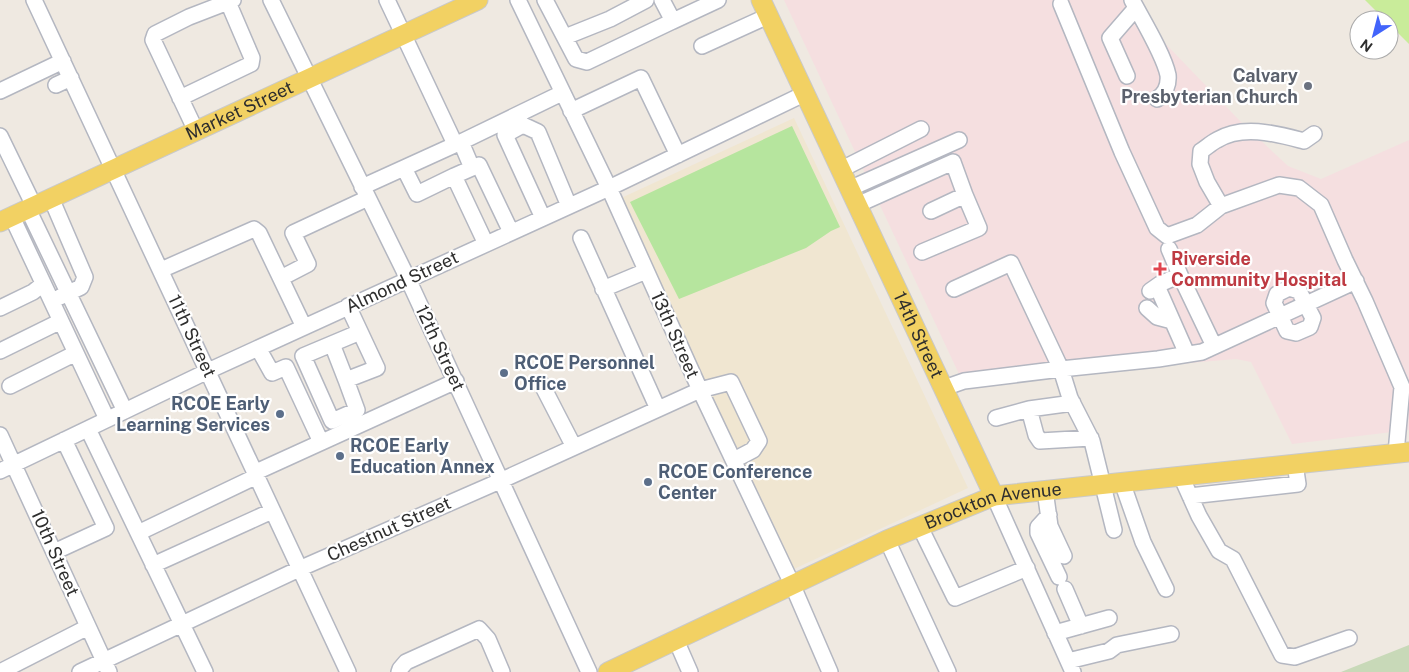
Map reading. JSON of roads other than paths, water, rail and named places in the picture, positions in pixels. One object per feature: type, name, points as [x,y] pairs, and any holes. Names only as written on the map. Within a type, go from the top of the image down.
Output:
[{"type":"main road","name":"Market Street","points":[[13,215],[309,79],[475,0]]},
{"type":"main road","name":"14th Street","points":[[765,8],[994,496]]},
{"type":"main road","name":"Brockton Avenue","points":[[608,672],[888,540],[994,496],[1403,452]]},
{"type":"street","name":"11th Street","points":[[34,0],[348,672]]},
{"type":"street","name":"12th Street","points":[[271,0],[408,279],[589,672]]},
{"type":"street","name":"13th Street","points":[[518,0],[609,188],[700,390],[792,584],[830,672]]},
{"type":"street","points":[[545,0],[576,59],[587,62],[717,0]]},
{"type":"street","points":[[565,37],[610,19],[646,0]]},
{"type":"street","points":[[662,0],[673,21]]},
{"type":"street","points":[[180,98],[251,64],[252,58],[231,1],[155,34],[152,40],[180,98],[196,131]]},
{"type":"street","points":[[390,1],[404,34],[472,168]]},
{"type":"street","points":[[1061,4],[1122,152],[1157,228],[1167,236],[1197,225],[1221,206],[1279,184],[1299,188],[1321,206],[1402,387],[1403,452]]},
{"type":"street","points":[[1127,76],[1110,38],[1134,4],[1168,75],[1168,86],[1157,99]]},
{"type":"street","points":[[702,46],[765,8]]},
{"type":"street","points":[[0,91],[63,61]]},
{"type":"street","points":[[56,85],[71,78]]},
{"type":"street","points":[[571,111],[641,78],[678,155]]},
{"type":"street","points":[[281,278],[308,264],[293,233],[404,168],[562,93]]},
{"type":"street","name":"Almond Street","points":[[0,471],[208,371],[609,188],[804,94]]},
{"type":"street","points":[[543,218],[505,135],[523,125],[538,132],[569,206]]},
{"type":"street","points":[[840,170],[921,129]]},
{"type":"street","points":[[1221,206],[1207,182],[1200,164],[1201,151],[1218,139],[1241,132],[1270,132],[1304,141],[1314,134]]},
{"type":"street","points":[[0,136],[13,215],[43,284],[107,419]]},
{"type":"street","points":[[853,197],[959,140]]},
{"type":"street","points":[[853,197],[953,162],[979,228],[922,252]]},
{"type":"street","points":[[404,168],[417,194],[455,179],[480,164],[511,232]]},
{"type":"street","points":[[455,179],[486,244]]},
{"type":"street","points":[[931,211],[965,195]]},
{"type":"street","points":[[51,198],[85,277],[81,287],[52,301]]},
{"type":"street","points":[[13,215],[69,294],[125,411]]},
{"type":"street","points":[[161,270],[254,228],[259,233],[304,327]]},
{"type":"street","points":[[581,238],[658,408]]},
{"type":"street","points":[[1168,249],[1214,346]]},
{"type":"street","points":[[954,289],[1011,263],[1061,369],[1073,403],[1091,438],[1114,530]]},
{"type":"street","points":[[603,289],[646,271]]},
{"type":"street","points":[[1180,275],[1154,289],[1172,321],[1187,354]]},
{"type":"street","points":[[944,388],[964,380],[1158,359],[1202,352],[1356,282]]},
{"type":"street","points":[[0,308],[33,292],[43,284]]},
{"type":"street","points":[[1289,288],[1299,290],[1313,318],[1310,327],[1296,333],[1287,331],[1279,316],[1274,303],[1277,294],[1289,288]]},
{"type":"street","points":[[346,380],[377,368],[348,306]]},
{"type":"street","points":[[1147,308],[1157,317],[1172,321]]},
{"type":"street","points":[[0,351],[61,321]]},
{"type":"street","points":[[332,344],[357,410],[332,421],[304,356],[332,344],[360,332]]},
{"type":"street","points":[[258,348],[272,374],[286,367],[321,442]]},
{"type":"street","points":[[10,386],[76,353]]},
{"type":"street","points":[[138,533],[321,442],[456,381]]},
{"type":"street","name":"Chestnut Street","points":[[80,672],[106,666],[182,624],[299,569],[658,408],[700,390],[731,382],[760,441],[753,450],[734,460]]},
{"type":"street","points":[[541,383],[574,447]]},
{"type":"street","points":[[996,418],[1028,409],[1073,403]]},
{"type":"street","points":[[1028,409],[1036,436],[1040,441],[1091,438]]},
{"type":"street","points":[[88,429],[205,672]]},
{"type":"street","name":"10th Street","points":[[0,435],[106,666]]},
{"type":"street","points":[[54,552],[106,528],[64,440]]},
{"type":"street","points":[[1190,496],[1298,484],[1295,464]]},
{"type":"street","points":[[1242,470],[1244,490]]},
{"type":"street","points":[[1181,476],[1219,551],[1233,559],[1282,655],[1295,657],[1349,638]]},
{"type":"street","points":[[1122,482],[1143,542],[1166,589]]},
{"type":"street","points":[[1045,490],[1050,526],[1064,556]]},
{"type":"street","name":"14th Street","points":[[994,496],[1070,667]]},
{"type":"street","points":[[153,566],[272,511]]},
{"type":"street","points":[[1049,515],[1038,527],[1038,533],[1081,626]]},
{"type":"street","points":[[920,526],[954,598],[1026,568]]},
{"type":"street","points":[[888,540],[948,672]]},
{"type":"street","points":[[1055,633],[1109,618]]},
{"type":"street","points":[[0,672],[88,627]]},
{"type":"street","points":[[400,672],[400,669],[406,662],[479,629],[488,639],[502,672]]},
{"type":"street","points":[[1070,667],[1110,652],[1117,646],[1170,634]]},
{"type":"street","points":[[676,640],[690,672]]},
{"type":"place","name":"Calvary Presbyterian Church","points":[[1308,86]]},
{"type":"place","name":"Riverside Community Hospital","points":[[1160,269]]},
{"type":"place","name":"RCOE Personnel Office","points":[[504,373]]},
{"type":"place","name":"RCOE Early Learning Services","points":[[280,414]]},
{"type":"place","name":"RCOE Early Education Annex","points":[[340,456]]},
{"type":"place","name":"RCOE Conference Center","points":[[648,482]]}]
